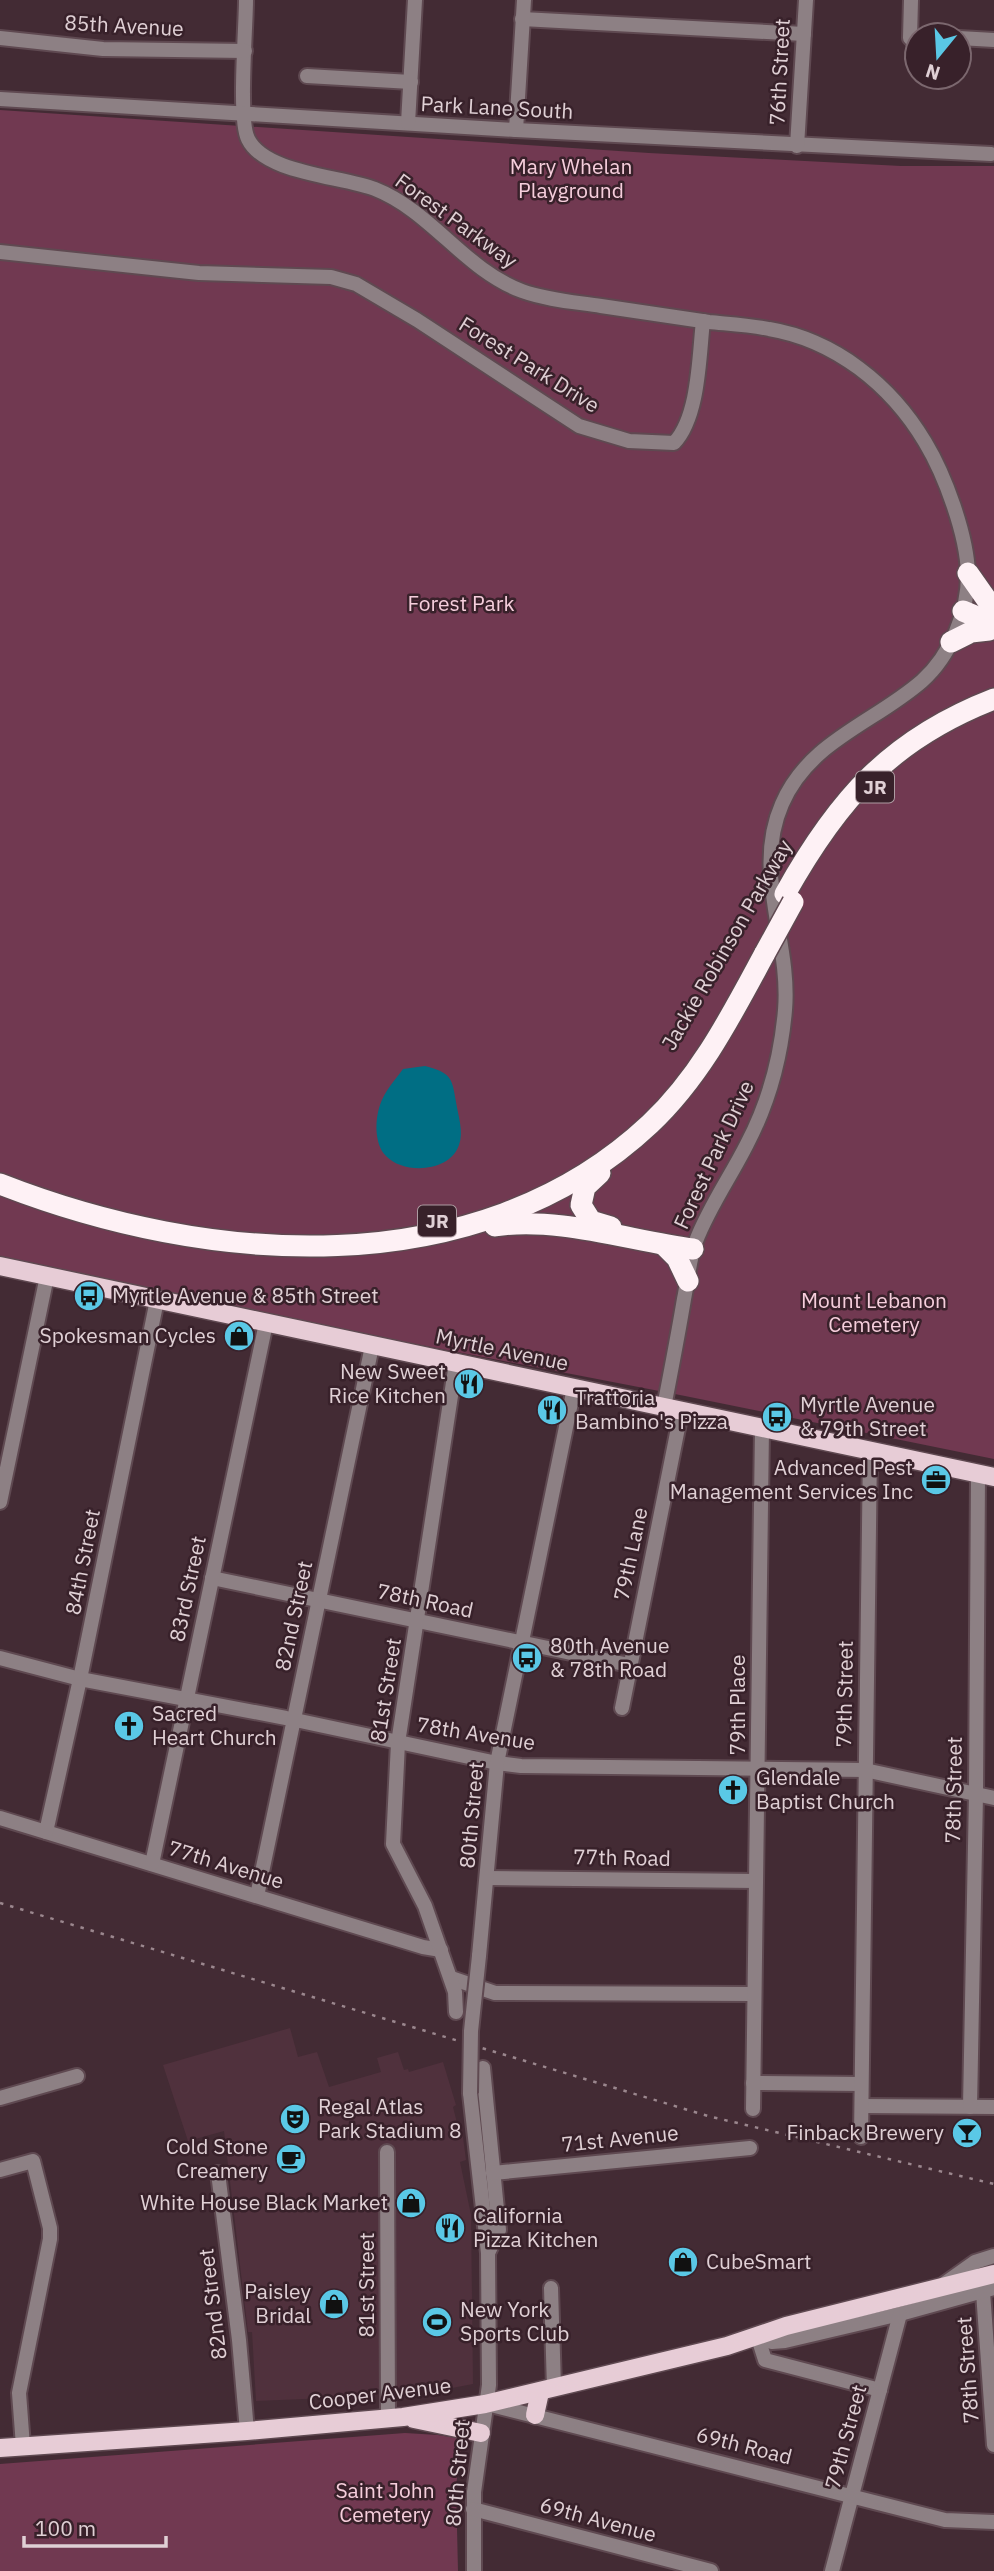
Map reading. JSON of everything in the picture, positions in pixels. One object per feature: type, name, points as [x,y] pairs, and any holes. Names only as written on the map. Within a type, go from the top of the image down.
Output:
[{"type":"highway","points":[[968,573],[993,624]]},
{"type":"highway","points":[[961,615],[993,624]]},
{"type":"highway","points":[[951,642],[993,624]]},
{"type":"highway","points":[[949,719],[974,699],[994,689]]},
{"type":"highway","name":"Jackie Robinson Parkway","points":[[0,1170],[69,1195],[131,1212],[194,1224],[259,1232],[323,1234],[438,1221],[485,1209],[527,1192],[577,1165],[606,1145],[648,1109],[701,1045],[762,946],[826,825],[851,794],[890,758],[919,737],[949,719],[994,699]]},
{"type":"highway","name":"Jackie Robinson Parkway","points":[[789,898],[834,834],[882,781],[939,738],[994,712]]},
{"type":"highway","name":"Jackie Robinson Parkway","points":[[0,1184],[120,1222],[224,1241],[291,1245],[360,1244],[451,1231],[498,1217],[554,1192],[608,1158],[651,1123],[684,1087],[713,1046],[762,946]]},
{"type":"highway","points":[[651,1123],[624,1154],[588,1183],[581,1196],[582,1209],[599,1225],[694,1245]]},
{"type":"highway","points":[[451,1231],[513,1223],[537,1223],[664,1245],[694,1245]]},
{"type":"highway","points":[[664,1245],[677,1258],[688,1281]]},
{"type":"main road","name":"Myrtle Avenue","points":[[5,1270],[47,1276],[986,1475]]},
{"type":"main road","name":"Cooper Avenue","points":[[0,2448],[247,2431],[396,2417],[485,2404],[758,2337],[786,2326],[994,2274]]},
{"type":"main road","points":[[535,2415],[547,2390]]},
{"type":"main road","points":[[396,2417],[481,2433]]},
{"type":"street","name":"Forest Parkway","points":[[246,0],[244,114],[248,140],[261,153],[279,163],[349,181],[386,194],[424,220],[494,276],[527,293],[704,321]]},
{"type":"street","points":[[408,123],[415,0]]},
{"type":"street","points":[[516,130],[523,0]]},
{"type":"street","name":"76th Street","points":[[797,146],[806,0]]},
{"type":"street","points":[[910,21],[911,0]]},
{"type":"street","points":[[522,19],[804,34]]},
{"type":"street","name":"85th Avenue","points":[[0,38],[103,49],[245,51]]},
{"type":"street","points":[[973,39],[994,40]]},
{"type":"street","points":[[307,76],[411,82]]},
{"type":"street","name":"Park Lane South","points":[[0,99],[797,146],[991,154]]},
{"type":"street","name":"Forest Park Drive","points":[[0,252],[199,273],[331,277],[356,285],[417,320],[579,426],[629,441],[674,443],[685,430],[692,406],[704,321],[771,329],[811,341],[851,361],[874,379],[907,414],[939,465],[959,524],[968,573],[961,615],[951,642],[923,680],[827,745],[808,763],[782,803],[769,855],[772,898],[785,971],[781,1040],[763,1110],[694,1245],[671,1408]]},
{"type":"street","points":[[0,1502],[47,1276]]},
{"type":"street","name":"84th Street","points":[[46,1832],[158,1300]]},
{"type":"street","name":"83rd Street","points":[[152,1864],[266,1323]]},
{"type":"street","name":"82nd Street","points":[[257,1896],[372,1346]]},
{"type":"street","name":"81st Street","points":[[456,1363],[398,1743],[393,1844],[425,1906],[451,1978],[456,2012]]},
{"type":"street","name":"80th Street","points":[[474,2571],[473,2509],[489,2380],[488,2252],[470,2093],[471,2031],[497,1763],[574,1388]]},
{"type":"street","name":"79th Lane","points":[[622,1708],[679,1423],[671,1408]]},
{"type":"street","name":"79th Place","points":[[753,2109],[762,1428]]},
{"type":"street","name":"79th Street","points":[[861,2137],[870,1451]]},
{"type":"street","name":"78th Street","points":[[970,2107],[986,1475]]},
{"type":"street","name":"78th Road","points":[[212,1578],[629,1665]]},
{"type":"street","name":"78th Avenue","points":[[0,1658],[80,1679],[293,1719],[497,1763],[522,1766],[865,1770],[994,1798]]},
{"type":"street","name":"77th Avenue","points":[[0,1818],[423,1947],[441,1950]]},
{"type":"street","name":"77th Road","points":[[487,1878],[756,1881]]},
{"type":"street","points":[[451,1978],[495,1993],[754,1994]]},
{"type":"street","name":"80th Street","points":[[483,2068],[499,2230],[488,2252]]},
{"type":"street","points":[[0,2098],[77,2076]]},
{"type":"street","points":[[753,2083],[862,2084]]},
{"type":"street","points":[[862,2106],[994,2107]]},
{"type":"street","name":"71st Avenue","points":[[493,2173],[750,2148]]},
{"type":"street","name":"81st Street","points":[[387,2152],[396,2417]]},
{"type":"street","points":[[0,2170],[33,2161],[50,2228],[19,2393],[23,2446]]},
{"type":"street","name":"82nd Street","points":[[218,2173],[247,2431]]},
{"type":"street","name":"Cooper Avenue","points":[[933,2291],[975,2262],[994,2256]]},
{"type":"street","points":[[547,2390],[551,2288]]},
{"type":"street","name":"78th Street","points":[[989,2290],[994,2445]]},
{"type":"street","name":"Cooper Avenue","points":[[758,2337],[772,2342],[785,2341],[989,2290]]},
{"type":"street","name":"79th Street","points":[[832,2571],[900,2314]]},
{"type":"street","points":[[758,2337],[765,2360],[880,2390]]},
{"type":"street","name":"69th Road","points":[[485,2404],[945,2520],[994,2522]]},
{"type":"street","name":"69th Avenue","points":[[473,2509],[712,2571]]},
{"type":"shaded area","points":[[290,2028],[298,2057],[317,2052],[329,2087],[381,2072],[377,2058],[398,2052],[404,2070],[408,2069],[409,2072],[443,2062],[456,2105],[453,2107],[457,2123],[461,2122],[466,2160],[460,2162],[471,2215],[473,2384],[399,2398],[399,2389],[374,2389],[374,2396],[256,2401],[252,2332],[248,2332],[224,2131],[188,2141],[163,2065]]},
{"type":"green space","name":"Forest Park","points":[[0,110],[649,153],[901,166],[994,166],[994,1459],[685,1396],[48,1273],[0,1260]]},
{"type":"green space","name":"Saint John Cemetery","points":[[405,2433],[462,2439],[456,2486],[458,2571],[0,2571],[0,2464]]},
{"type":"water","points":[[425,1066],[449,1077],[455,1094],[461,1135],[454,1154],[446,1161],[426,1168],[415,1168],[394,1162],[382,1151],[377,1117],[384,1095],[403,1069]]},
{"type":"railway","points":[[0,1903],[708,2116],[994,2184]]},
{"type":"place","name":"Myrtle Avenue & 85th Street","points":[[89,1296]]},
{"type":"place","name":"Spokesman Cycles","points":[[239,1336]]},
{"type":"place","name":"New Sweet Rice Kitchen","points":[[469,1384]]},
{"type":"place","name":"Trattoria Bambino's Pizza","points":[[552,1410]]},
{"type":"place","name":"Myrtle Avenue & 79th Street","points":[[777,1417]]},
{"type":"place","name":"Advanced Pest Management Services Inc","points":[[936,1480]]},
{"type":"place","name":"80th Avenue & 78th Road","points":[[527,1658]]},
{"type":"place","name":"Sacred Heart Church","points":[[129,1726]]},
{"type":"place","name":"Glendale Baptist Church","points":[[733,1790]]},
{"type":"place","name":"Regal Atlas Park Stadium 8","points":[[295,2119]]},
{"type":"place","name":"Finback Brewery","points":[[967,2133]]},
{"type":"place","name":"Cold Stone Creamery","points":[[291,2159]]},
{"type":"place","name":"White House Black Market","points":[[411,2203]]},
{"type":"place","name":"California Pizza Kitchen","points":[[450,2228]]},
{"type":"place","name":"CubeSmart","points":[[683,2262]]},
{"type":"place","name":"Paisley Bridal","points":[[334,2304]]},
{"type":"place","name":"New York Sports Club","points":[[437,2322]]},
{"type":"park label","name":"Mary Whelan Playground","points":[[571,179]]},
{"type":"park label","name":"Mount Lebanon Cemetery","points":[[874,1313]]}]
